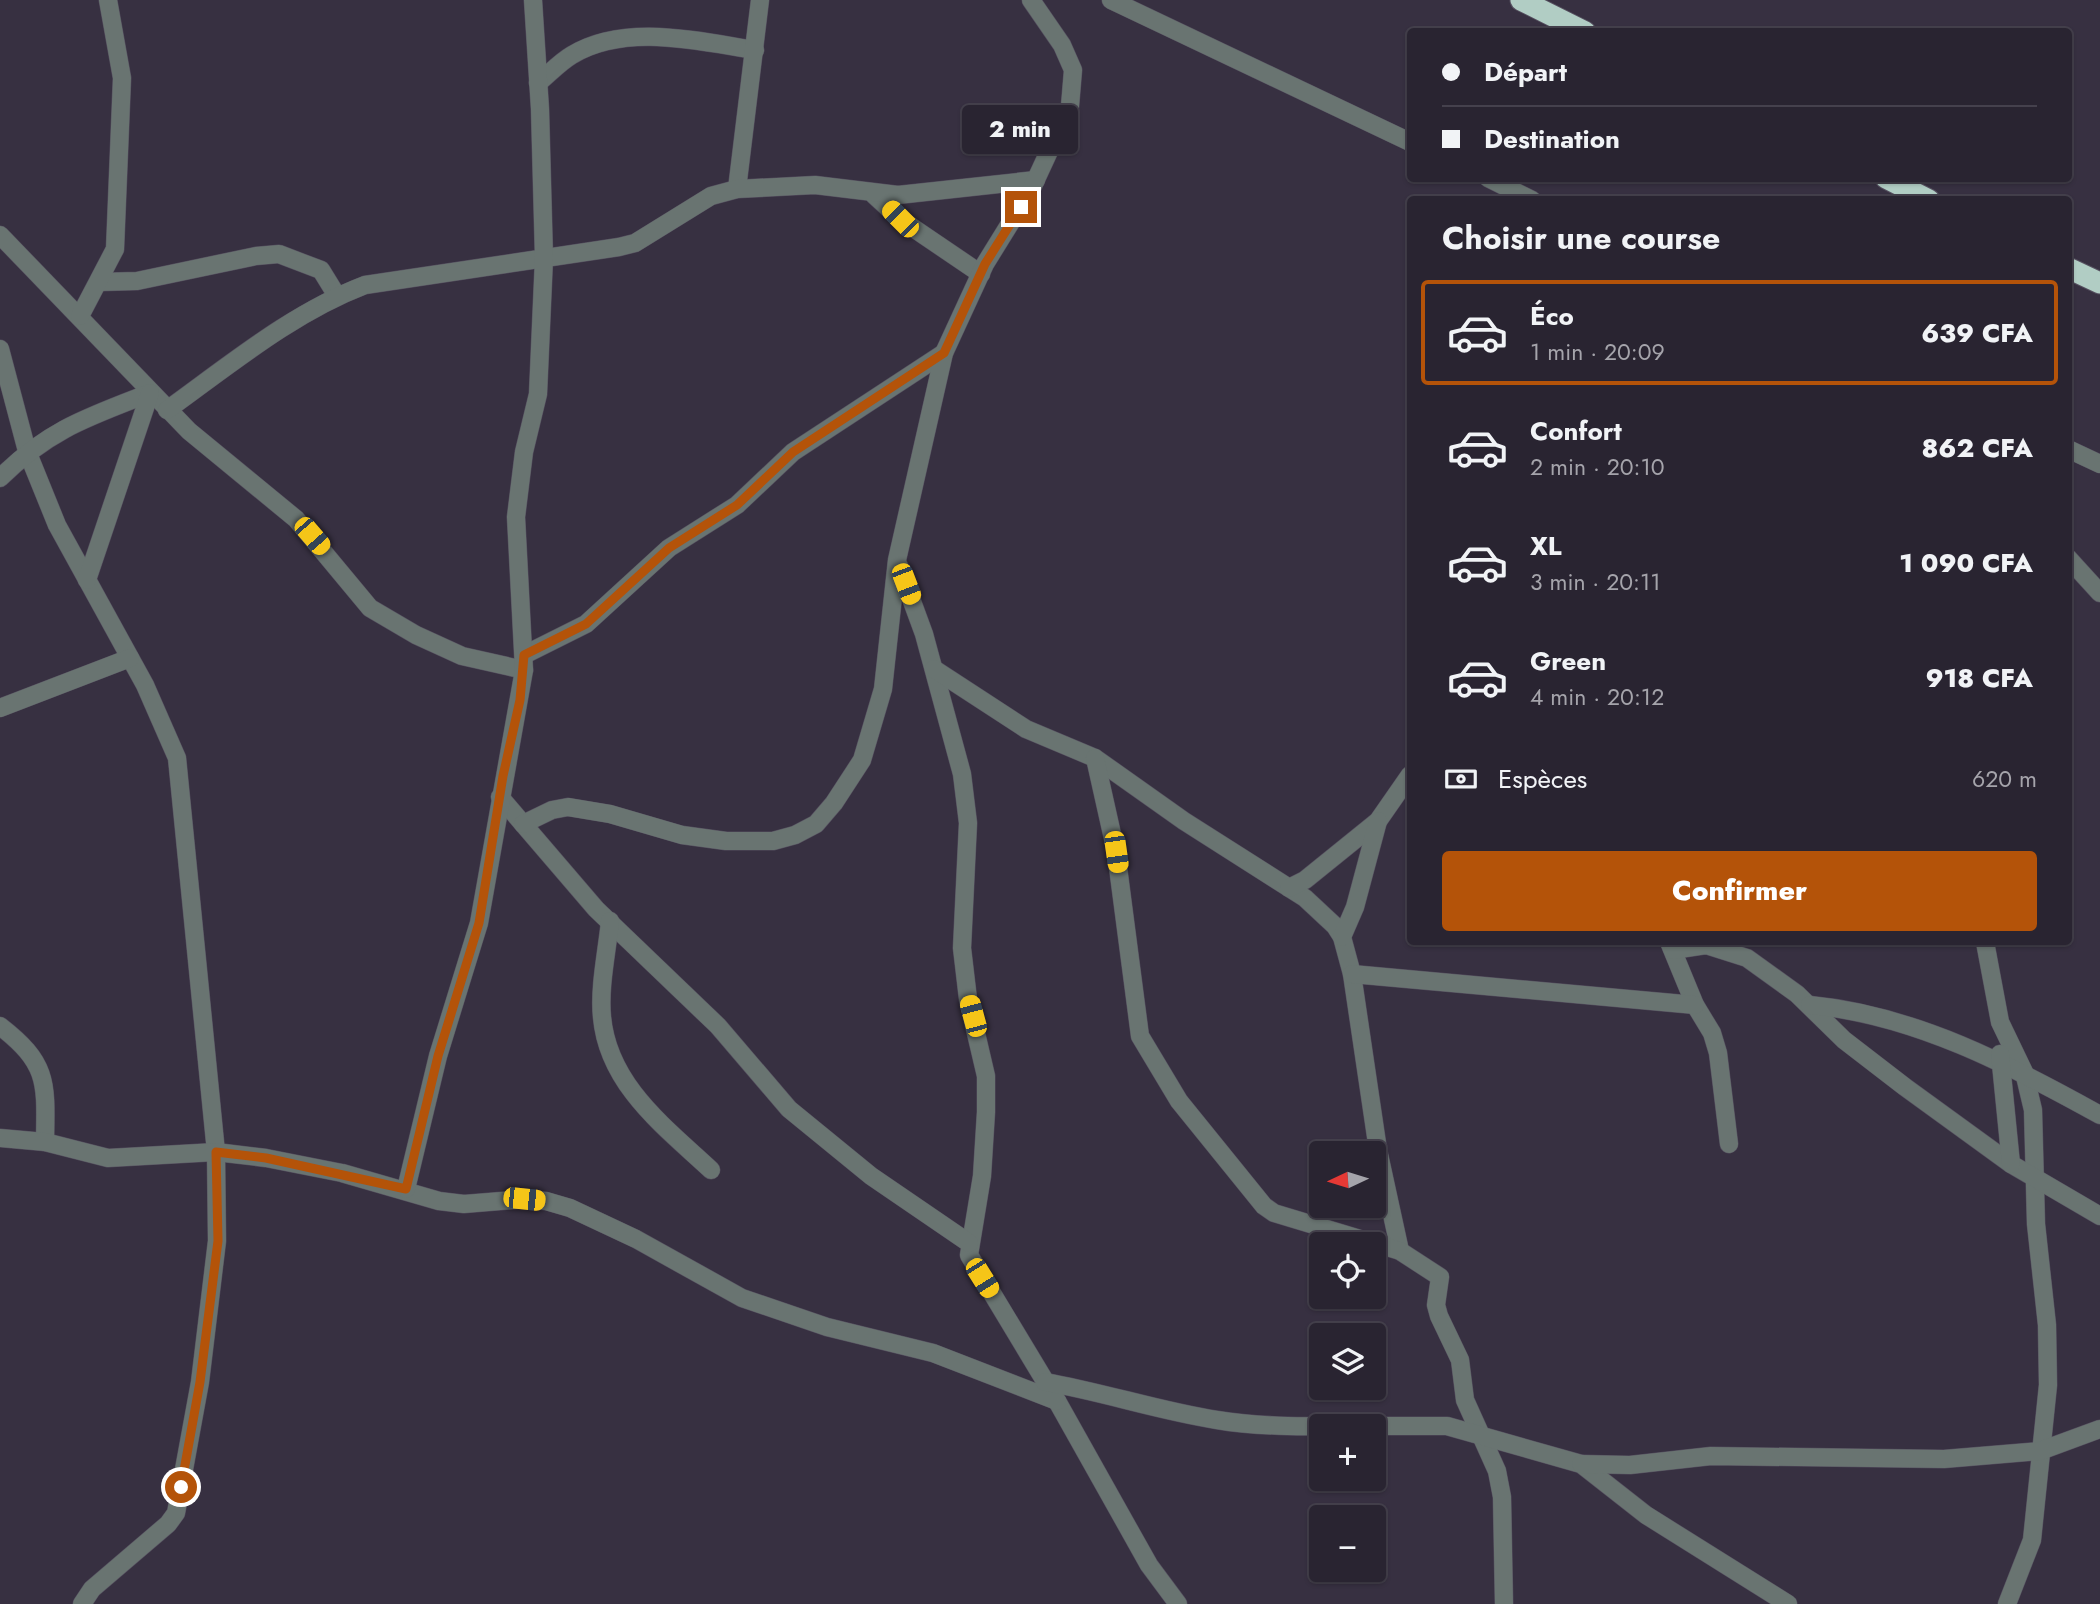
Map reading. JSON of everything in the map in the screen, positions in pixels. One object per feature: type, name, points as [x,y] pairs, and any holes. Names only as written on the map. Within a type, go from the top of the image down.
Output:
[{"type":"highway","points":[[1521,0],[1578,28]]},
{"type":"highway","points":[[1894,182],[1921,196]]},
{"type":"highway","points":[[2072,270],[2099,280]]},
{"type":"street","points":[[80,316],[115,248],[120,192],[122,78],[108,0]]},
{"type":"street","points":[[406,1189],[438,1056],[479,923],[524,662],[516,517],[524,452],[538,394],[544,258],[533,0]]},
{"type":"street","points":[[737,189],[760,0]]},
{"type":"street","points":[[523,824],[552,810],[568,807],[610,814],[682,835],[737,841],[773,841],[795,835],[816,824],[834,803],[862,760],[883,689],[897,559],[944,353],[981,274],[1036,180],[1070,106],[1073,70],[1062,45],[1031,0]]},
{"type":"street","points":[[1111,0],[1407,141]]},
{"type":"street","points":[[538,83],[571,55],[588,47],[627,39],[676,38],[755,50]]},
{"type":"street","points":[[167,410],[291,322],[337,296],[365,285],[635,243],[692,206],[737,189],[815,185],[874,195],[898,195],[1036,180]]},
{"type":"street","points":[[1496,182],[1524,196]]},
{"type":"street","points":[[874,195],[900,219],[981,274]]},
{"type":"street","points":[[0,235],[167,410],[246,480],[296,519],[370,608],[416,635],[462,656],[524,662],[586,624],[669,548],[737,505],[793,452],[944,353]]},
{"type":"street","points":[[99,282],[136,281],[256,256],[279,254],[321,270],[337,296]]},
{"type":"street","points":[[0,349],[27,451],[57,525],[130,658],[177,758],[216,1152],[218,1241],[200,1382],[176,1513],[167,1524],[92,1589],[82,1604]]},
{"type":"street","points":[[0,478],[27,451],[68,425],[150,393]]},
{"type":"street","points":[[87,580],[150,393]]},
{"type":"street","points":[[2072,451],[2100,464]]},
{"type":"street","points":[[897,559],[934,669],[962,775],[968,823],[962,948],[968,999],[986,1076],[982,1176],[969,1255],[1057,1401],[1149,1565],[1178,1604]]},
{"type":"street","points":[[2072,562],[2100,593]]},
{"type":"street","points":[[0,708],[130,658]]},
{"type":"street","points":[[934,669],[1026,729],[1095,758],[1289,888],[1315,907],[1342,937],[1352,974],[1378,1150],[1400,1251]]},
{"type":"street","points":[[1095,758],[1116,852],[1137,1023],[1148,1052],[1179,1101],[1264,1206],[1274,1213],[1400,1251],[1440,1277],[1436,1305],[1460,1360],[1465,1400],[1478,1435],[1497,1471],[1502,1497],[1504,1604]]},
{"type":"street","points":[[1289,888],[1305,880],[1378,821],[1407,779]]},
{"type":"street","points":[[500,797],[610,921],[718,1026],[789,1109],[871,1176],[969,1243]]},
{"type":"street","points":[[1342,937],[1355,907],[1378,821]]},
{"type":"street","points":[[610,921],[601,1016],[608,1051],[625,1082],[644,1107],[711,1170]]},
{"type":"street","points":[[1729,1144],[1718,1053],[1712,1032],[1695,1004],[1671,946],[1706,945],[1747,958],[1810,1005],[1844,1040],[2011,1164],[2100,1216]]},
{"type":"street","points":[[1986,945],[2000,1022],[2000,1062],[2011,1164]]},
{"type":"street","points":[[1352,974],[1416,982],[1695,1004]]},
{"type":"street","points":[[1810,1005],[1877,1015],[2024,1072],[2100,1115]]},
{"type":"street","points":[[2000,1022],[2024,1072],[2033,1110],[2034,1176],[2048,1373],[2032,1540],[2007,1604]]},
{"type":"street","points":[[0,1026],[23,1044],[39,1065],[46,1101],[45,1142]]},
{"type":"street","points":[[0,1138],[45,1142],[108,1158],[216,1152],[279,1160],[406,1189],[439,1201],[464,1205],[524,1199],[570,1209],[636,1239],[742,1298],[827,1327],[933,1353],[1057,1401]]},
{"type":"street","points":[[1045,1382],[1110,1394],[1156,1408],[1219,1421],[1309,1424]]},
{"type":"street","points":[[1386,1426],[1447,1426],[1581,1464],[1630,1465],[1737,1455],[1944,1459],[2040,1451],[2100,1429]]},
{"type":"street","points":[[1581,1464],[1646,1515],[1788,1604]]},
{"type":"route","points":[[181,1487],[200,1382],[218,1241],[216,1152],[266,1158],[406,1189],[438,1056],[468,969],[479,923],[503,776],[520,700],[524,655],[535,652],[586,624],[623,593],[669,548],[737,505],[793,452],[944,353],[985,264],[1021,207]]}]
